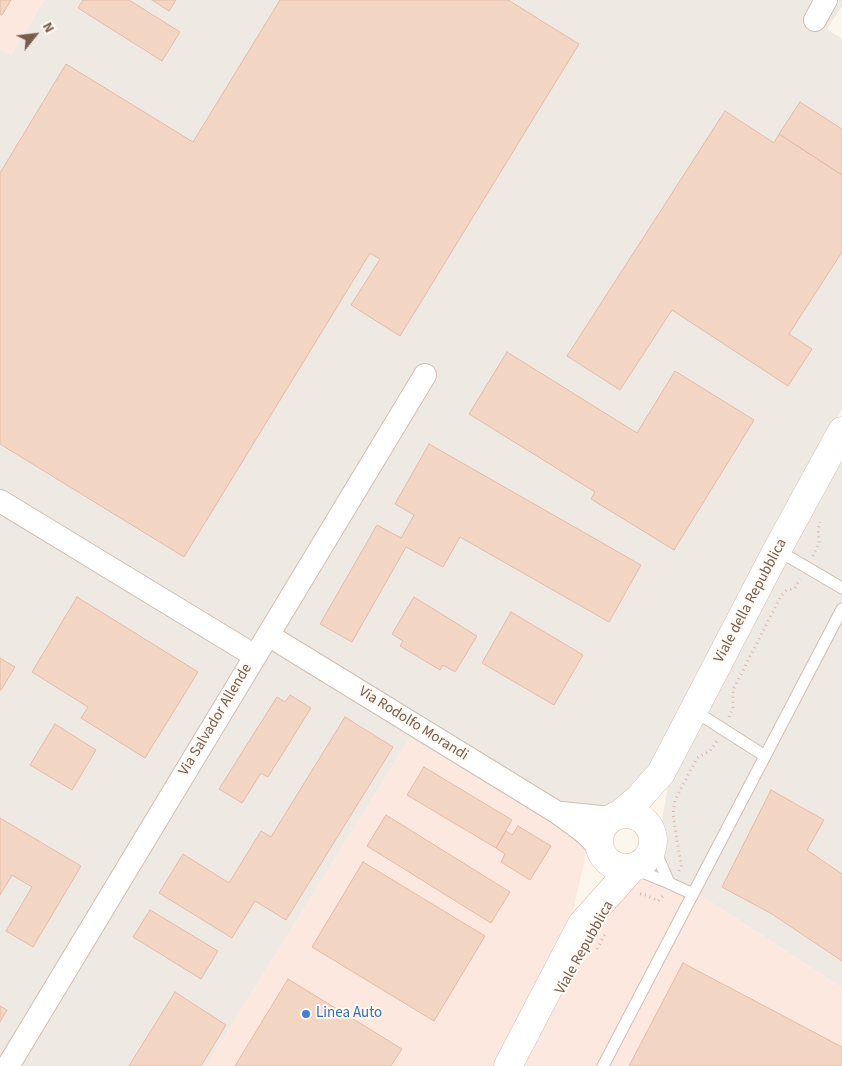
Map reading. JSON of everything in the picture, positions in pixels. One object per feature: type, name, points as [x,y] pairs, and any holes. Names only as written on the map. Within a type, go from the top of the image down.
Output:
[{"type":"street","points":[[815,20],[826,0]]},
{"type":"street","name":"Via Salvador Allende","points":[[8,1066],[425,375]]},
{"type":"street","name":"Viale della Repubblica","points":[[595,927],[595,872],[600,831],[604,824],[638,798],[661,773],[842,430]]},
{"type":"street","points":[[0,501],[255,656]]},
{"type":"street","name":"Via Rodolfo Morandi","points":[[268,635],[558,813],[585,833],[599,847]]},
{"type":"street","name":"Viale della Repubblica","points":[[508,1066],[595,927],[635,881],[640,865],[646,860],[653,841],[661,773]]},
{"type":"street","name":"Via Rodolfo Morandi","points":[[558,813],[615,816]]},
{"type":"street","points":[[615,816],[629,814],[637,816],[650,827],[653,841]]},
{"type":"street","points":[[599,847],[602,855],[608,862],[615,867],[623,869],[635,881]]},
{"type":"lane","points":[[777,550],[842,588]]},
{"type":"lane","points":[[603,1066],[842,609]]},
{"type":"lane","points":[[693,710],[765,756]]},
{"type":"lane","points":[[653,841],[670,884]]},
{"type":"lane","points":[[635,881],[670,884],[693,894]]},
{"type":"path","points":[[635,881],[646,895],[658,901],[682,866],[673,814],[675,800],[697,758],[710,751],[734,708],[733,690],[781,596],[786,591],[795,588],[820,543],[818,530],[822,517]]},
{"type":"path","name":"Viale Repubblica","points":[[594,955],[595,927]]},
{"type":"shaded area","points":[[0,0],[44,0],[11,55],[0,48]]},
{"type":"shaded area","points":[[44,0],[842,0],[842,6],[827,29],[842,39],[842,409],[650,768],[595,825],[587,850],[554,825],[410,738],[206,1066],[0,1066],[0,48],[11,55]]},
{"type":"shaded area","points":[[842,451],[842,988],[652,863],[662,845],[661,827],[669,779]]},
{"type":"shaded area","points":[[410,738],[554,825],[587,850],[571,920],[496,1066],[206,1066]]},
{"type":"shaded area","points":[[652,863],[842,988],[842,1066],[519,1066],[590,928],[634,877]]},
{"type":"building","points":[[0,0],[11,0],[2,15],[0,14]]},
{"type":"building","points":[[83,0],[129,0],[180,32],[162,61],[78,8]]},
{"type":"building","points":[[152,0],[176,0],[169,11]]},
{"type":"building","points":[[280,0],[508,0],[579,44],[400,336],[351,305],[380,259],[370,253],[184,557],[0,444],[0,173],[66,64],[193,142]]},
{"type":"building","points":[[800,102],[842,129],[842,175],[779,134]]},
{"type":"building","points":[[725,111],[774,143],[779,134],[842,175],[842,252],[789,334],[812,349],[788,386],[672,310],[620,390],[567,356]]},
{"type":"building","points":[[507,352],[637,433],[675,371],[754,420],[674,550],[591,499],[595,492],[469,414]]},
{"type":"building","points":[[429,444],[641,565],[609,622],[460,537],[443,567],[406,547],[352,642],[320,624],[377,525],[401,538],[414,515],[395,504]]},
{"type":"building","points":[[77,597],[198,672],[145,758],[81,718],[88,707],[32,672]]},
{"type":"building","points":[[414,597],[477,636],[455,672],[443,665],[440,670],[400,646],[403,641],[392,634]]},
{"type":"building","points":[[511,612],[583,655],[554,705],[482,663]]},
{"type":"building","points":[[0,658],[15,667],[1,690],[0,690]]},
{"type":"building","points":[[290,695],[311,708],[268,777],[261,773],[242,803],[219,789],[277,697],[285,702]]},
{"type":"building","points":[[345,717],[393,747],[286,920],[255,901],[232,938],[159,893],[183,854],[229,883],[261,831],[271,837]]},
{"type":"building","points":[[55,724],[96,750],[72,790],[30,765]]},
{"type":"building","points":[[424,767],[512,820],[496,848],[407,795]]},
{"type":"building","points":[[771,790],[824,820],[807,850],[842,874],[842,961],[772,914],[722,887]]},
{"type":"building","points":[[386,815],[510,892],[491,923],[367,846]]},
{"type":"building","points":[[0,818],[81,866],[33,947],[6,931],[32,887],[12,875],[0,895]]},
{"type":"building","points":[[518,826],[551,846],[530,880],[501,862],[505,854],[496,848],[506,831],[512,835]]},
{"type":"building","points":[[363,862],[485,936],[434,1021],[312,947]]},
{"type":"building","points":[[150,910],[218,951],[201,979],[133,937]]},
{"type":"building","points":[[683,963],[842,1047],[842,1066],[629,1066]]},
{"type":"building","name":"Linea Auto","points":[[288,979],[402,1049],[391,1066],[235,1066]]},
{"type":"building","points":[[175,992],[226,1025],[201,1066],[129,1066]]},
{"type":"building","points":[[0,1006],[7,1010],[0,1022]]},
{"type":"place","name":"Linea Auto","points":[[306,1014]]}]
